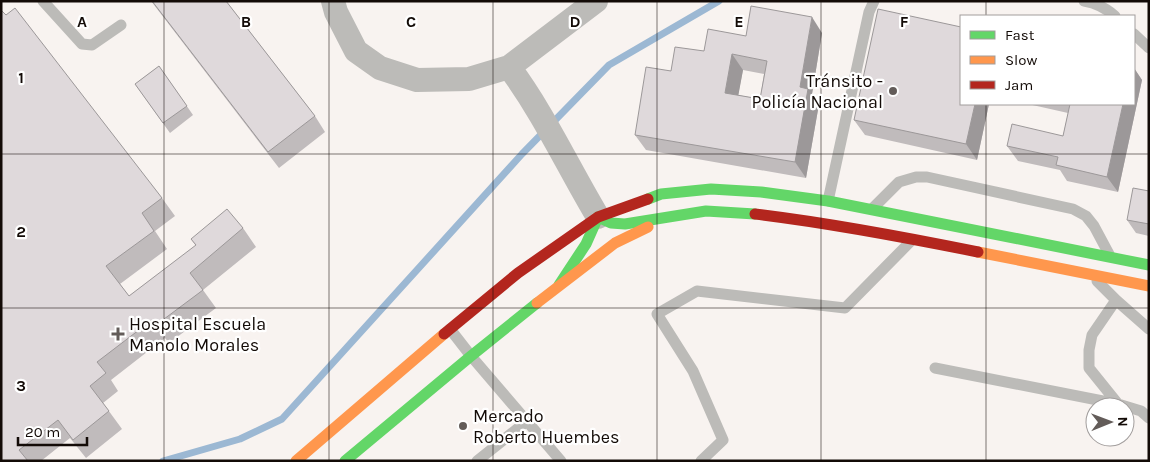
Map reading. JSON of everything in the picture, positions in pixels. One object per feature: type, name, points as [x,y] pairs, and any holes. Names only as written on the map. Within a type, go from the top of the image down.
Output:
[{"type":"main road","points":[[296,461],[332,435],[450,329],[518,273],[598,217],[661,194],[711,189],[761,192],[913,239],[1149,286]]},
{"type":"main road","points":[[598,217],[614,224],[625,224],[706,211],[797,219],[825,212],[871,209],[1149,265]]},
{"type":"main road","points":[[559,284],[585,246],[598,217]]},
{"type":"main road","points":[[347,458],[559,284],[615,243],[668,218]]},
{"type":"street","points":[[333,1],[336,12],[356,51],[380,68],[417,80],[469,79],[509,68],[596,1]]},
{"type":"street","points":[[509,68],[522,84],[540,114],[598,217]]},
{"type":"lane","points":[[43,1],[82,44],[92,45],[121,25]]},
{"type":"lane","points":[[825,212],[869,12],[874,1]]},
{"type":"lane","points":[[1084,1],[1094,3],[1114,15]]},
{"type":"lane","points":[[1135,35],[1149,48]]},
{"type":"lane","points":[[871,209],[899,182],[916,177],[926,177],[1073,209],[1086,216],[1094,226],[1112,258]]},
{"type":"lane","points":[[701,461],[723,440],[693,371],[657,314],[697,291],[845,308],[913,239],[920,219]]},
{"type":"lane","points":[[1090,274],[1149,329]]},
{"type":"lane","points":[[1113,397],[1090,368],[1089,350],[1092,335],[1116,300]]},
{"type":"lane","points":[[450,329],[561,461]]},
{"type":"lane","points":[[935,368],[1085,398]]},
{"type":"lane","points":[[1135,409],[1141,411],[1149,418]]},
{"type":"lane","points":[[477,461],[527,421]]},
{"type":"building","points":[[152,1],[226,1],[315,116],[268,152]]},
{"type":"building","points":[[751,6],[812,17],[800,87],[808,89],[795,162],[635,135],[646,67],[671,71],[675,47],[704,51],[708,29],[746,36]],"holes":[[[732,54],[767,61],[760,99],[725,93]]]},
{"type":"building","points":[[15,8],[162,198],[142,213],[154,231],[106,266],[129,296],[196,245],[191,239],[227,209],[243,228],[190,273],[203,290],[156,325],[152,320],[97,362],[106,373],[90,386],[109,411],[73,440],[58,420],[19,450],[28,461],[1,461],[1,10],[6,15]]},
{"type":"building","name":"Tránsito - Policía Nacional","points":[[878,9],[960,27],[960,105],[975,105],[966,144],[854,120]]},
{"type":"building","points":[[159,66],[187,106],[163,123],[135,84]]},
{"type":"building","points":[[1070,105],[1123,105],[1107,177],[1056,165],[1058,157],[1007,146],[1012,124],[1063,136]]},
{"type":"building","points":[[1133,188],[1149,191],[1149,224],[1127,220]]},
{"type":"waterway","points":[[163,461],[240,439],[282,419],[522,154],[609,65],[719,1]]},
{"type":"traffic: fast","points":[[648,199],[661,194],[711,189],[761,192],[828,201],[1149,265]]},
{"type":"traffic: fast","points":[[559,285],[586,244],[598,217],[611,223],[625,224],[706,211],[755,214]]},
{"type":"traffic: fast","points":[[345,461],[537,303]]},
{"type":"traffic: slow","points":[[537,303],[615,243],[648,227]]},
{"type":"traffic: slow","points":[[978,252],[1149,286]]},
{"type":"traffic: slow","points":[[296,461],[444,334]]},
{"type":"traffic: jam","points":[[444,334],[518,273],[598,217],[648,199]]},
{"type":"traffic: jam","points":[[755,214],[867,231],[978,252]]},
{"type":"place","name":"Tránsito - Policía Nacional","points":[[893,91]]},
{"type":"place","name":"Hospital Escuela Manolo Morales","points":[[118,334]]},
{"type":"place","name":"Mercado Roberto Huembes","points":[[463,426]]}]
